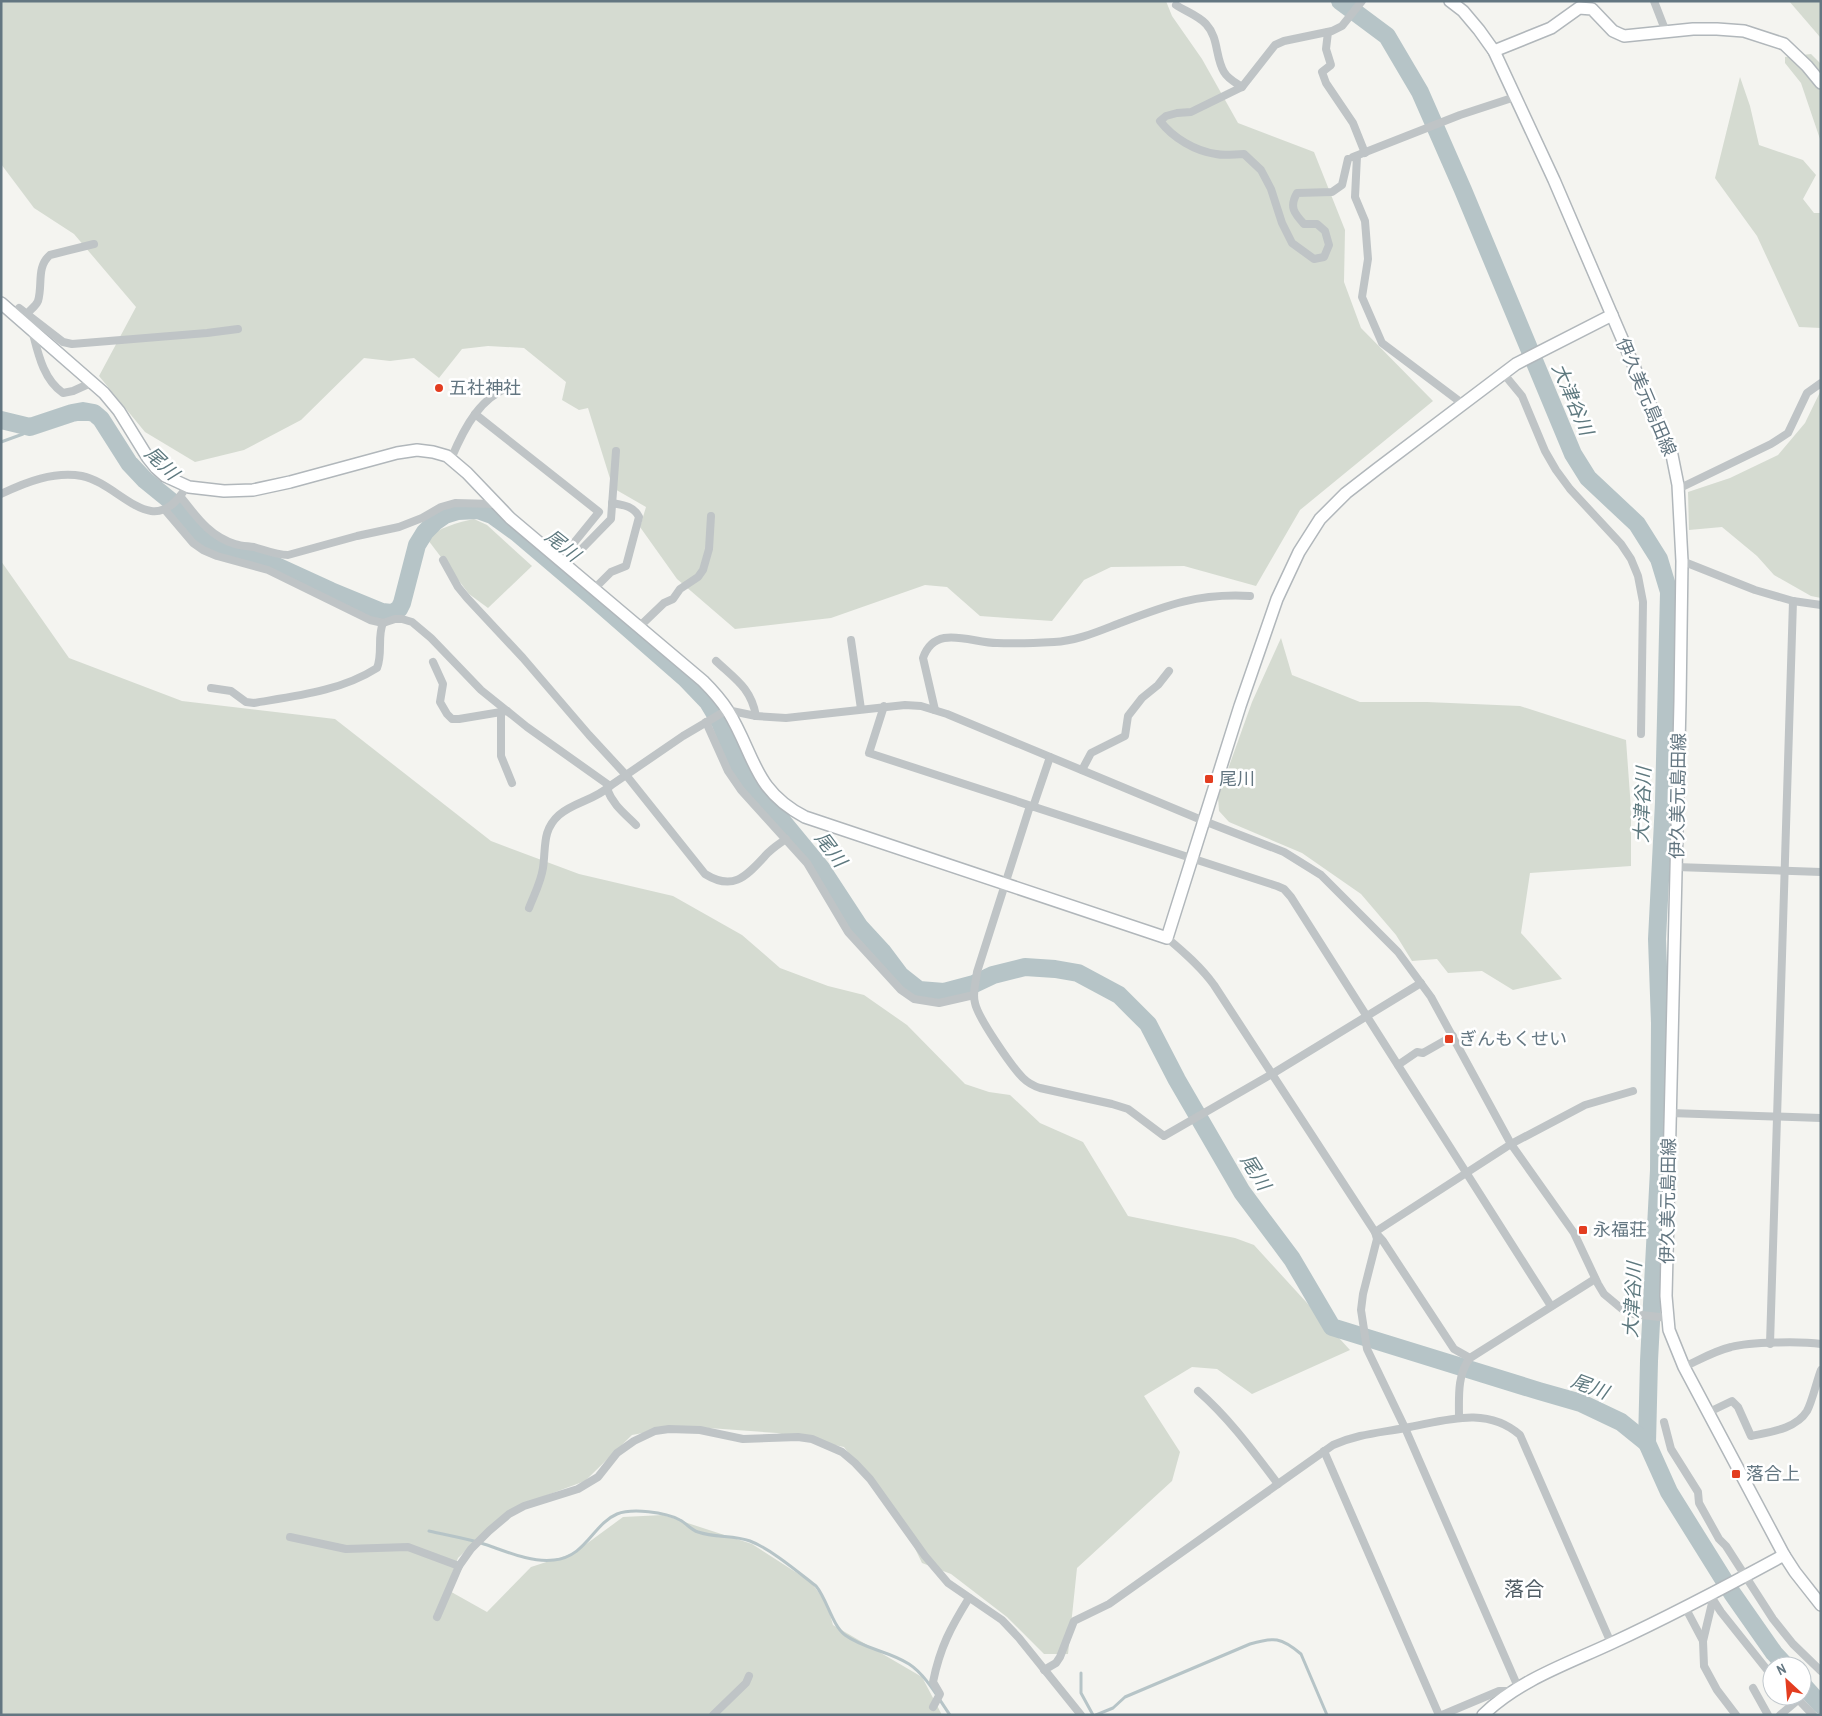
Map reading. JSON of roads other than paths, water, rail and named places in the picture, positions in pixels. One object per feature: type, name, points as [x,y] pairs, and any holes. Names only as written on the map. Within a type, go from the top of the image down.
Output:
[{"type":"street","points":[[1362,1],[1342,26],[1328,32],[1284,41],[1274,45],[1242,87],[1191,112],[1177,112],[1166,116],[1160,121],[1189,146],[1217,154],[1244,154],[1261,170],[1271,188],[1282,223],[1292,243],[1314,259],[1324,257],[1329,245],[1325,231],[1317,224],[1304,224],[1294,213],[1293,200],[1297,193],[1332,192],[1342,185],[1346,160],[1443,122],[1515,97]]},
{"type":"street","name":"伊久美元島田線","points":[[1450,1],[1479,30],[1494,51],[1558,189],[1672,455],[1678,489],[1682,561],[1664,1318],[1684,1367],[1784,1555],[1821,1604]]},
{"type":"street","points":[[1654,1],[1666,32]]},
{"type":"street","points":[[1176,5],[1206,23],[1213,35],[1224,73],[1230,80],[1242,87]]},
{"type":"street","points":[[1494,51],[1551,28],[1585,5],[1592,9],[1613,31],[1624,36],[1717,28],[1744,31],[1784,44],[1807,66],[1821,83]]},
{"type":"street","points":[[1328,32],[1326,49],[1331,65],[1322,72],[1326,83],[1353,124],[1361,154],[1355,197],[1365,221],[1368,259],[1362,297],[1382,344],[1463,404]]},
{"type":"street","points":[[27,314],[38,303],[42,266],[45,259],[50,255],[94,244]]},
{"type":"street","points":[[1,303],[113,402],[148,458],[181,494],[202,524],[224,540],[236,545],[288,555],[356,536],[399,527],[422,518],[441,507],[455,503],[495,504]]},
{"type":"street","points":[[14,314],[19,308],[64,342],[72,344],[238,329]]},
{"type":"street","points":[[1167,938],[1240,706],[1277,599],[1299,552],[1320,519],[1346,494],[1516,364],[1546,347],[1612,315]]},
{"type":"street","points":[[32,330],[40,359],[56,388],[63,392],[73,391],[92,382]]},
{"type":"street","points":[[1504,373],[1522,396],[1545,451],[1556,470],[1570,489],[1621,544],[1631,559],[1638,576],[1643,602],[1640,734]]},
{"type":"street","points":[[451,459],[464,430],[475,414],[495,393],[516,384]]},
{"type":"street","points":[[1678,489],[1772,444],[1788,433],[1806,393],[1821,384]]},
{"type":"street","points":[[475,414],[599,512],[563,562]]},
{"type":"street","points":[[1,494],[41,478],[70,475],[99,482],[140,508],[158,512],[166,509],[181,494],[253,490],[290,482],[375,457],[417,450],[433,452],[451,459],[468,473],[495,504],[703,681],[725,712],[764,784],[793,811],[805,817],[1167,938],[1204,972],[1454,1349],[1468,1361]]},
{"type":"street","points":[[563,562],[611,519],[616,451]]},
{"type":"street","points":[[594,589],[611,572],[626,566],[639,517],[630,507],[612,503]]},
{"type":"street","points":[[166,509],[193,543],[203,550],[217,556],[268,570],[370,620],[383,623],[402,618],[412,622],[431,638],[504,711],[608,787],[611,800],[636,825]]},
{"type":"street","points":[[640,627],[664,603],[672,599],[680,589],[698,577],[703,570],[710,549],[711,516]]},
{"type":"street","points":[[443,560],[466,598],[523,658],[626,776],[705,874],[725,881],[746,876],[766,854],[786,838]]},
{"type":"street","points":[[1682,561],[1755,590],[1793,601],[1821,606]]},
{"type":"street","points":[[935,710],[923,658],[925,651],[941,638],[956,637],[994,643],[1057,642],[1092,634],[1164,606],[1189,600],[1223,595],[1250,596]]},
{"type":"street","points":[[1770,1344],[1793,601]]},
{"type":"street","points":[[211,688],[231,691],[246,702],[254,703],[313,694],[355,680],[377,668],[380,660],[380,631],[383,623]]},
{"type":"street","points":[[850,640],[861,709]]},
{"type":"street","points":[[716,661],[746,690],[752,699],[756,716]]},
{"type":"street","points":[[433,662],[443,684],[440,702],[452,719],[504,711]]},
{"type":"street","points":[[1082,770],[1091,753],[1124,736],[1128,716],[1142,698],[1158,685],[1169,671]]},
{"type":"street","points":[[884,706],[869,753],[1277,886],[1284,890],[1291,897],[1551,1306]]},
{"type":"street","points":[[529,908],[543,868],[546,831],[560,814],[602,793],[608,787],[708,721],[725,712],[786,718],[884,706],[921,706],[935,710],[1204,822],[1284,852],[1321,875],[1398,952],[1421,983],[1453,1036],[1511,1144],[1569,1226],[1604,1294],[1622,1309],[1633,1314],[1664,1318]]},
{"type":"street","points":[[504,711],[501,756],[512,783]]},
{"type":"street","points":[[708,721],[734,780],[741,790],[786,838],[807,864],[848,932],[907,995],[919,1000],[939,1003],[974,993]]},
{"type":"street","points":[[1050,757],[977,972],[974,993],[975,1004],[1000,1048],[1023,1078],[1032,1085],[1128,1109],[1164,1136],[1272,1074],[1421,983]]},
{"type":"street","points":[[1676,867],[1821,872]]},
{"type":"street","points":[[1398,1065],[1409,1059],[1411,1055],[1418,1052],[1423,1053],[1453,1036]]},
{"type":"street","points":[[1375,1232],[1511,1144],[1585,1105],[1633,1092]]},
{"type":"street","points":[[1670,1113],[1821,1118]]},
{"type":"street","points":[[1375,1232],[1377,1239],[1362,1294],[1362,1326],[1366,1350],[1405,1428],[1515,1689]]},
{"type":"street","points":[[1459,1417],[1462,1377],[1468,1361],[1595,1279]]},
{"type":"street","points":[[1684,1367],[1732,1346],[1821,1344]]},
{"type":"street","points":[[1708,1413],[1732,1401],[1738,1407],[1751,1436],[1780,1430],[1797,1421],[1807,1410],[1821,1370]]},
{"type":"street","points":[[1198,1391],[1214,1405],[1245,1440],[1278,1484]]},
{"type":"street","points":[[1044,1670],[1056,1663],[1060,1657],[1074,1621],[1109,1604],[1333,1445],[1360,1435],[1459,1417],[1488,1419],[1504,1425],[1520,1435],[1611,1643]]},
{"type":"street","points":[[1664,1422],[1671,1449],[1698,1492],[1699,1504],[1719,1539],[1726,1546],[1773,1619],[1793,1644],[1820,1669]]},
{"type":"street","points":[[437,1617],[459,1566],[470,1549],[509,1514],[524,1506],[578,1489],[598,1477],[617,1453],[655,1430],[700,1430],[743,1439],[798,1437],[812,1439],[842,1452],[870,1479],[936,1570],[948,1583],[1002,1620],[1019,1638],[1081,1715]]},
{"type":"street","points":[[1324,1451],[1441,1715],[1499,1691],[1515,1689]]},
{"type":"street","points":[[290,1537],[346,1549],[408,1547],[459,1566]]},
{"type":"street","points":[[1483,1715],[1515,1689],[1546,1672],[1712,1596],[1784,1555]]},
{"type":"street","points":[[1712,1596],[1703,1641],[1704,1666],[1717,1690],[1736,1715]]},
{"type":"street","points":[[1712,1596],[1721,1612],[1762,1663]]},
{"type":"street","points":[[933,1707],[940,1694],[933,1682],[941,1649],[953,1624],[969,1598]]},
{"type":"street","points":[[1685,1607],[1703,1641]]},
{"type":"street","points":[[713,1715],[746,1683],[749,1676]]},
{"type":"street","points":[[1753,1688],[1768,1715]]},
{"type":"street","points":[[1780,1715],[1789,1706]]},
{"type":"waterway","name":"大津谷川","points":[[1340,1],[1387,36],[1420,92],[1573,454],[1588,478],[1637,524],[1659,559],[1669,592],[1664,802],[1657,939],[1660,1023],[1659,1170],[1649,1361],[1647,1443],[1669,1492],[1732,1593],[1777,1656]]},
{"type":"waterway","name":"尾川","points":[[1,420],[30,427],[72,413],[83,411],[94,413],[101,419],[129,463],[145,480],[177,506],[196,531],[208,542],[230,551],[261,559],[382,612],[392,613],[399,609],[417,545],[425,532],[435,522],[445,515],[458,511],[478,510],[492,515],[517,533],[591,596],[686,679],[708,702],[720,722],[742,772],[821,868],[859,926],[882,951],[900,975],[919,990],[944,992],[974,984],[993,975],[1025,967],[1078,973],[1119,995],[1148,1024],[1177,1080],[1242,1192],[1292,1259],[1332,1327],[1581,1403],[1621,1422],[1647,1443]]},
{"type":"waterway","points":[[1,442],[23,434],[30,427]]},
{"type":"waterway","points":[[429,1531],[475,1541],[526,1558],[554,1560],[565,1558],[574,1553],[602,1525],[617,1514],[640,1511],[674,1517],[695,1531],[704,1534],[750,1541],[775,1555],[816,1586],[840,1631],[845,1635],[860,1644],[909,1664],[921,1674],[950,1715]]},
{"type":"waterway","points":[[1096,1715],[1113,1708],[1125,1697],[1250,1644],[1265,1640],[1277,1640],[1288,1644],[1301,1654],[1327,1715]]},
{"type":"waterway","points":[[1081,1673],[1081,1693],[1093,1715]]},
{"type":"waterway","name":"大津谷川","points":[[1812,1695],[1821,1705]]},
{"type":"place","name":"五社神社","points":[[439,388]]},
{"type":"place","name":"尾川","points":[[1209,779]]},
{"type":"place","name":"ぎんもくせい","points":[[1449,1039]]},
{"type":"place","name":"永福荘","points":[[1583,1230]]},
{"type":"place","name":"落合上","points":[[1736,1474]]},
{"type":"district","name":"落合","points":[[1524,1589]]}]
